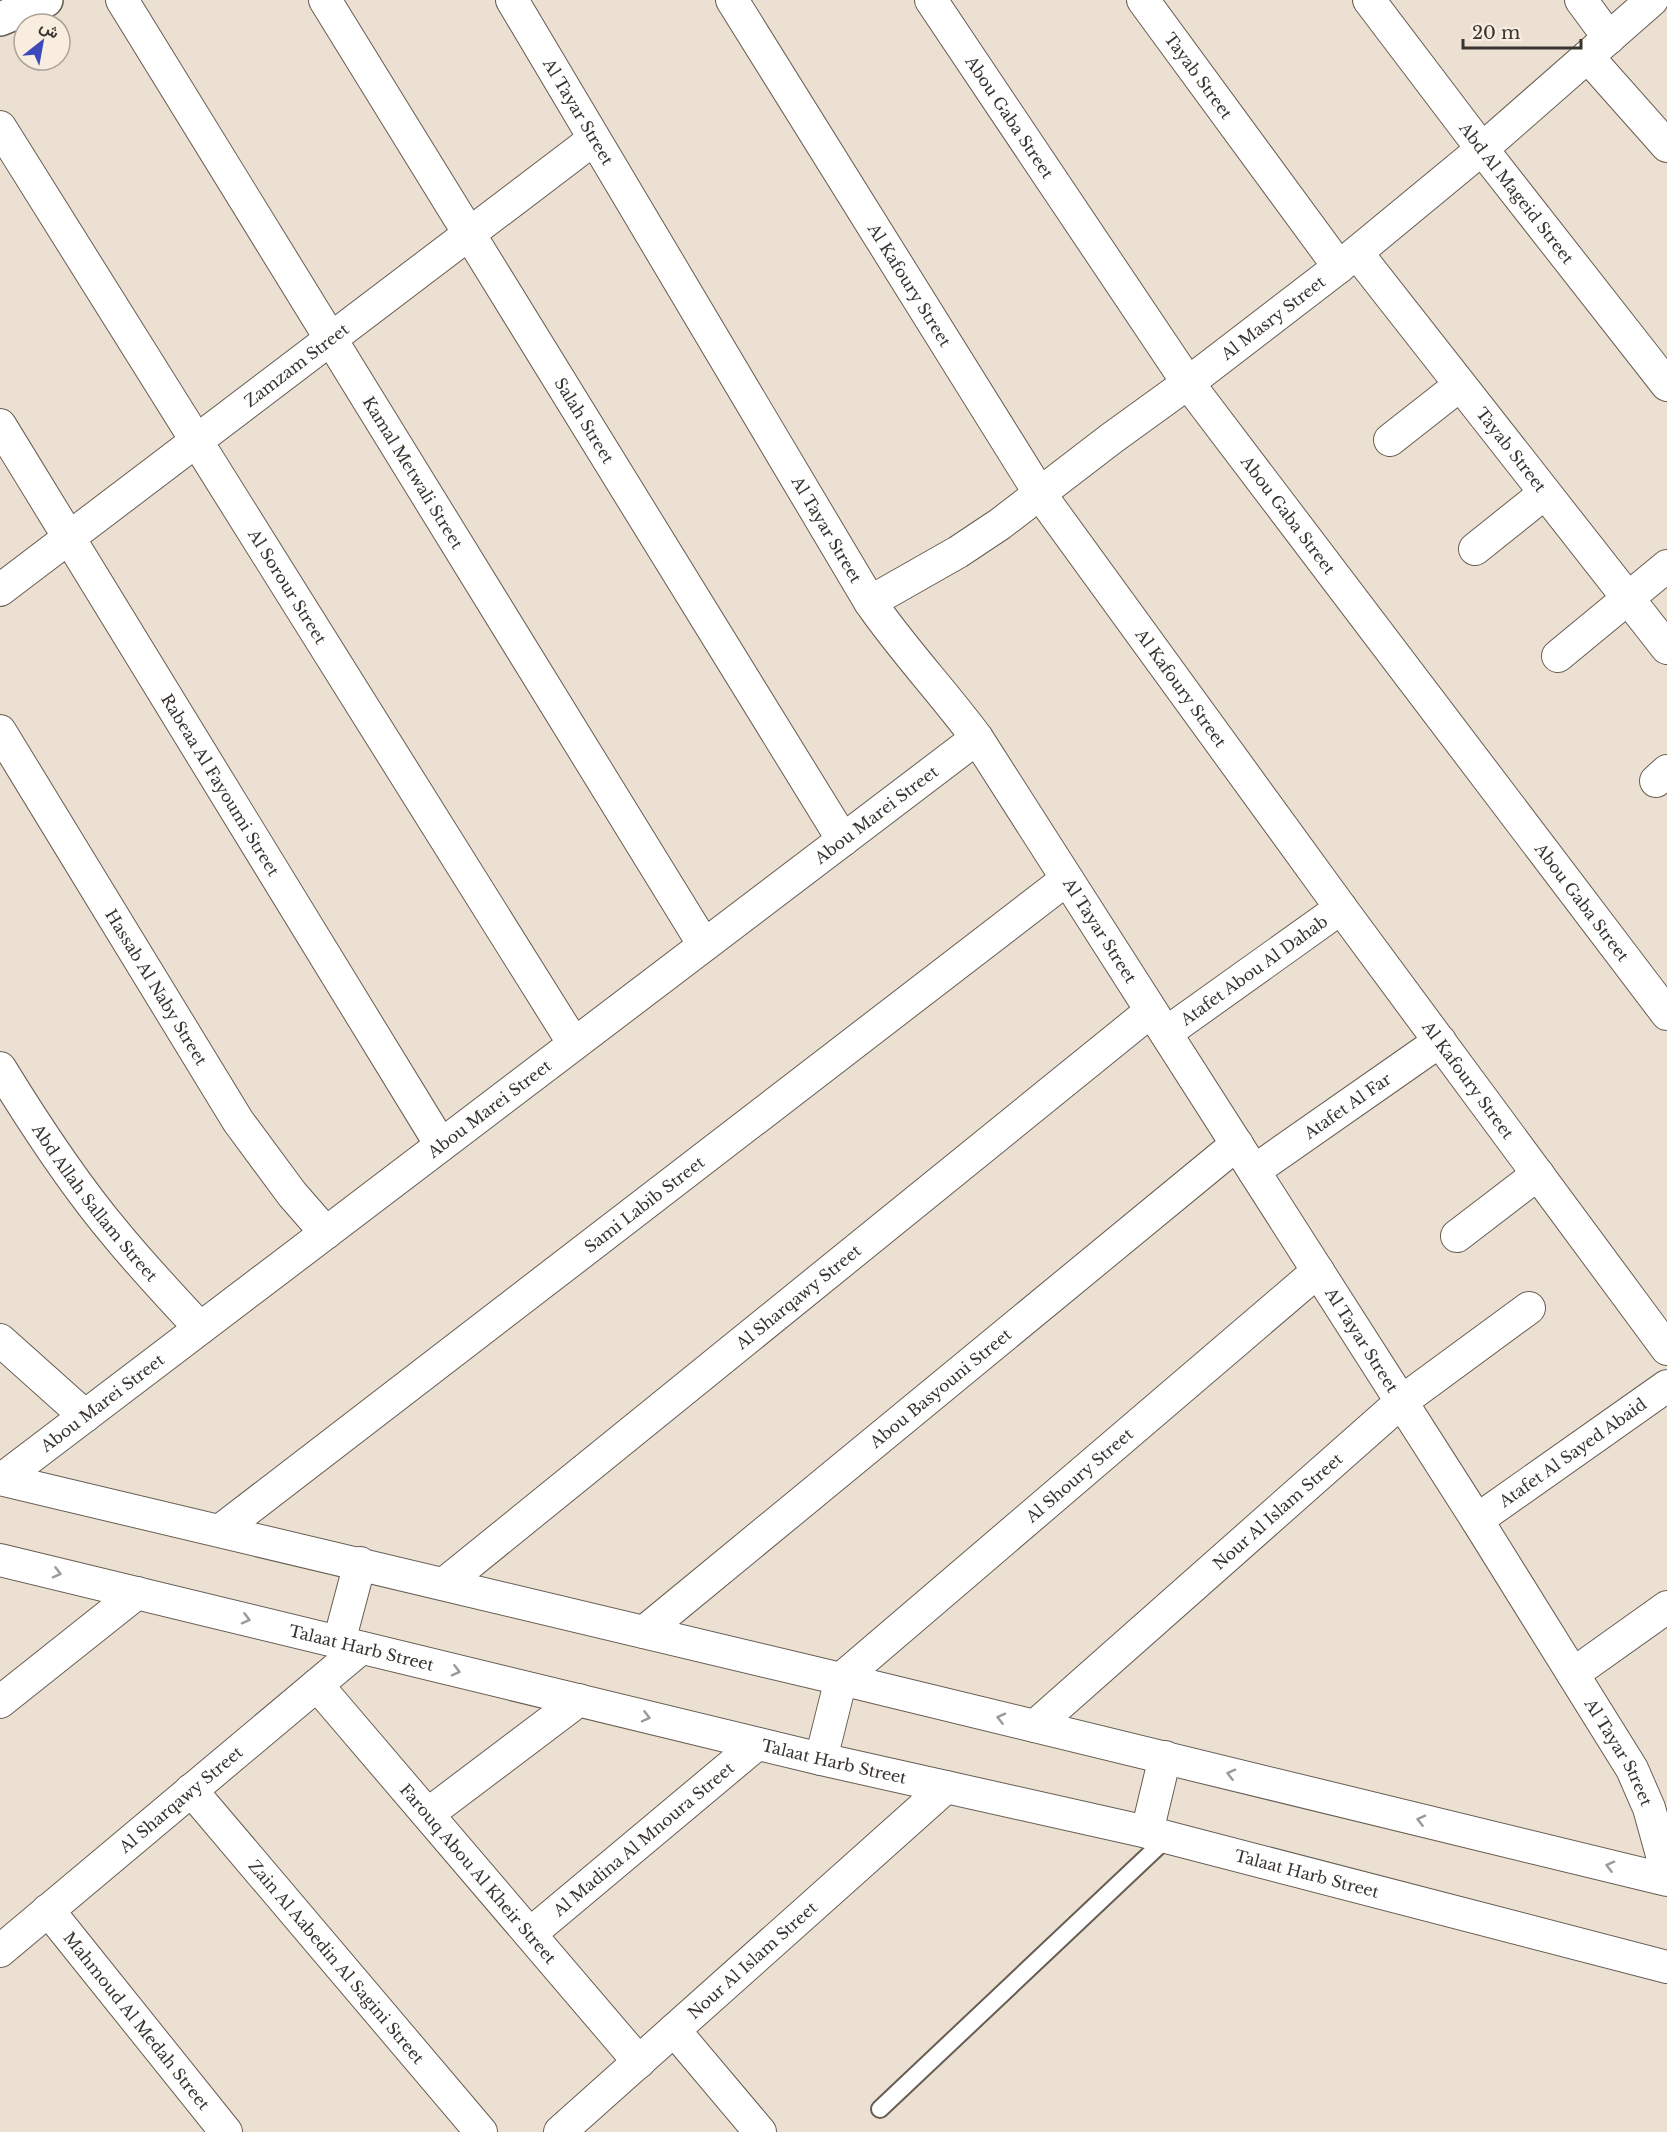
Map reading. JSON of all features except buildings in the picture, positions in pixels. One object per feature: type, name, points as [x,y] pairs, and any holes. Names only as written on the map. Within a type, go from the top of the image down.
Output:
[{"type":"street","points":[[0,19],[46,0]]},
{"type":"street","name":"Kamal Metwali Street","points":[[122,0],[704,945]]},
{"type":"street","name":"Salah Street","points":[[325,0],[843,840]]},
{"type":"street","name":"Al Tayar Street","points":[[512,0],[870,602],[900,644],[938,687],[977,738],[1478,1520],[1632,1769],[1649,1808],[1666,1862]]},
{"type":"street","name":"Al Kafoury Street","points":[[732,0],[1040,494],[1341,908],[1667,1349]]},
{"type":"street","name":"Abou Gaba Street","points":[[931,0],[1188,383],[1667,1014]]},
{"type":"street","name":"Tayab Street","points":[[1143,0],[1348,260],[1460,385],[1667,648]]},
{"type":"street","name":"Abd Al Mageid Street","points":[[1369,0],[1482,149],[1667,385]]},
{"type":"street","points":[[1581,0],[1598,48],[1667,146]]},
{"type":"street","name":"Al Masry Street","points":[[870,602],[958,552],[1040,494],[1348,260],[1482,149],[1652,0]]},
{"type":"street","name":"Al Sorour Street","points":[[0,127],[574,1044]]},
{"type":"street","name":"Zamzam Street","points":[[0,590],[594,139]]},
{"type":"street","points":[[1390,440],[1460,385]]},
{"type":"street","name":"Rabeaa Al Fayoumi Street","points":[[0,425],[441,1145]]},
{"type":"street","points":[[1475,549],[1545,494]]},
{"type":"street","points":[[1558,656],[1667,566]]},
{"type":"street","name":"Hassab Al Naby Street","points":[[0,731],[238,1121],[292,1194],[326,1233]]},
{"type":"street","name":"Abou Marei Street","points":[[1,1479],[977,738]]},
{"type":"street","name":"Sami Labib Street","points":[[221,1530],[1067,879]]},
{"type":"street","name":"Atafet Abou Al Dahab","points":[[1158,1022],[1341,908]]},
{"type":"street","name":"Al Sharqawy Street","points":[[444,1584],[1158,1022]]},
{"type":"street","name":"Atafet Al Far","points":[[1254,1171],[1440,1041]]},
{"type":"street","name":"Abd Allah Sallam Street","points":[[0,1068],[82,1192],[114,1232],[200,1328]]},
{"type":"street","name":"Abou Basyouni Street","points":[[644,1632],[1237,1144]]},
{"type":"street","points":[[1457,1236],[1538,1174]]},
{"type":"street","name":"Al Shoury Street","points":[[841,1679],[1318,1270]]},
{"type":"street","name":"Nour Al Islam Street","points":[[1035,1726],[1401,1402],[1529,1308]]},
{"type":"street","points":[[0,1340],[85,1416]]},
{"type":"street","name":"Atafet Al Sayed Abaid","points":[[1478,1520],[1667,1386]]},
{"type":"street","points":[[1,1479],[1165,1757],[1666,1862]]},
{"type":"street","name":"Talaat Harb Street","points":[[0,1560],[757,1744],[1157,1835],[1667,1967]]},
{"type":"street","points":[[350,1645],[360,1563]]},
{"type":"street","points":[[0,1702],[136,1593]]},
{"type":"street","points":[[1573,1674],[1667,1607]]},
{"type":"street","name":"Al Sharqawy Street","points":[[0,1951],[317,1685],[350,1645]]},
{"type":"street","points":[[821,1759],[841,1679]]},
{"type":"street","name":"Farouq Abou Al Kheir Street","points":[[317,1685],[639,2062]]},
{"type":"street","points":[[428,1814],[579,1700]]},
{"type":"street","name":"Al Madina Al Mnoura Street","points":[[530,1934],[757,1744]]},
{"type":"street","points":[[1157,1835],[1165,1757]]},
{"type":"street","name":"Nour Al Islam Street","points":[[561,2132],[946,1787]]},
{"type":"street","name":"Zain Al Aabedin Al Sagini Street","points":[[191,1790],[481,2132]]},
{"type":"street","name":"Mahmoud Al Medah Street","points":[[48,1910],[226,2132]]},
{"type":"street","points":[[674,2030],[760,2132]]},
{"type":"lane","points":[[880,2109],[1157,1835]]}]
